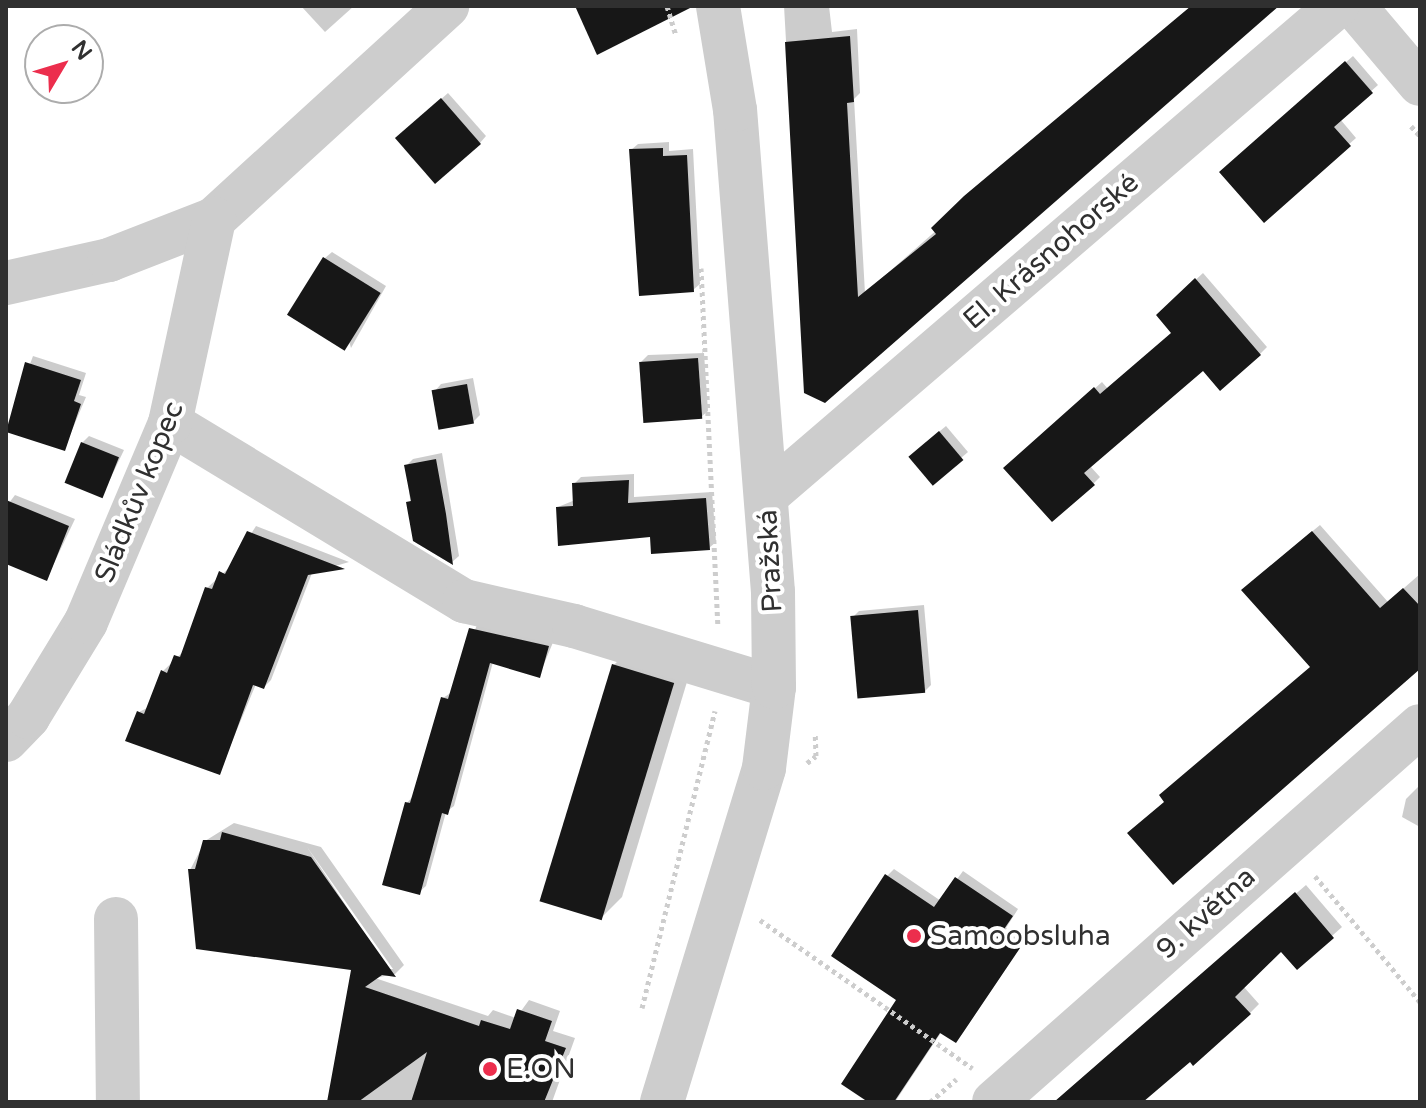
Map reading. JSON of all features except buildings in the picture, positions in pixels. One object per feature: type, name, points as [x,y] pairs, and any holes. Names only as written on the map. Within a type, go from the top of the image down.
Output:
[{"type":"street","points":[[6,283],[109,260],[214,219],[447,6]]},
{"type":"street","name":"Pražská","points":[[662,1102],[749,906],[774,687],[766,496],[735,110],[718,6]]},
{"type":"street","name":"El. Krásnohorské","points":[[766,496],[1337,6]]},
{"type":"street","points":[[1354,6],[1415,104]]},
{"type":"street","name":"Sládkův kopec","points":[[6,740],[28,717],[86,622],[170,423],[214,219]]},
{"type":"street","points":[[170,423],[464,601],[574,626],[774,687]]},
{"type":"street","name":"9. května","points":[[994,1102],[1420,726]]},
{"type":"street","points":[[116,919],[118,1102]]},
{"type":"path","points":[[667,6],[680,48]]},
{"type":"path","points":[[1415,104],[1420,136]]},
{"type":"path","points":[[645,997],[711,729],[720,671],[701,262]]},
{"type":"path","points":[[797,771],[816,756],[814,725]]},
{"type":"path","points":[[1287,841],[1420,1002]]},
{"type":"path","points":[[749,906],[970,1066],[930,1102]]},
{"type":"place","name":"Samoobsluha","points":[[914,936]]},
{"type":"place","name":"E.ON","points":[[490,1069]]}]
